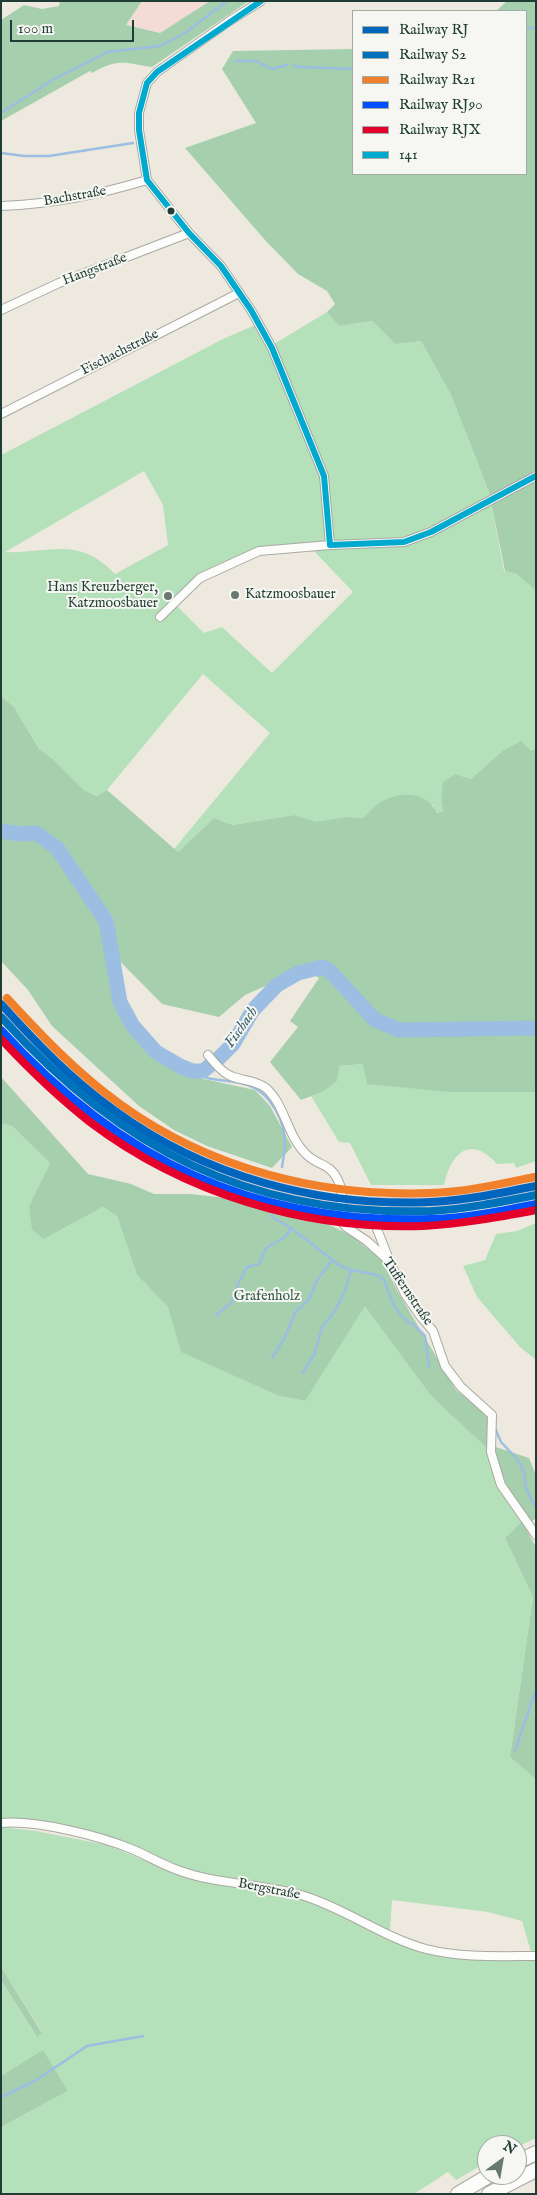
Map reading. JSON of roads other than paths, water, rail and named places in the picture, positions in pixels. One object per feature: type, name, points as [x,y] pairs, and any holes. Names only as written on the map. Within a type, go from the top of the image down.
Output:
[{"type":"highway","points":[[489,2194],[536,2170]]},
{"type":"highway","points":[[458,2194],[477,2183]]},
{"type":"street","points":[[262,1],[164,66],[147,83],[139,113],[139,130],[147,180],[189,233],[220,266],[261,326],[272,348],[324,476],[330,545]]},
{"type":"street","name":"Bachstraße","points":[[1,206],[54,203],[96,195],[147,180]]},
{"type":"street","name":"Hangstraße","points":[[1,310],[59,283],[189,233]]},
{"type":"street","name":"Fischachstraße","points":[[1,414],[239,293]]},
{"type":"street","points":[[160,617],[193,583],[248,555],[271,549],[404,542],[431,532],[536,476]]},
{"type":"street","name":"Tuffernstraße","points":[[208,1055],[228,1075],[260,1084],[268,1090],[276,1100],[296,1141],[306,1154],[327,1165],[336,1176],[341,1188],[340,1220],[390,1262],[405,1294],[433,1331],[445,1366],[461,1387],[492,1415],[491,1452],[501,1485],[536,1534]]},
{"type":"street","points":[[386,1218],[379,1223],[377,1229],[390,1262]]},
{"type":"street","name":"Bergstraße","points":[[1,1823],[14,1822],[54,1828],[133,1850],[176,1870],[213,1879],[300,1895],[337,1908],[390,1934],[426,1948],[467,1955],[536,1956]]},
{"type":"waterway","points":[[1,113],[51,81],[107,52],[160,46],[185,33],[227,1]]},
{"type":"waterway","points":[[527,30],[532,27],[536,29]]},
{"type":"waterway","points":[[236,61],[256,61],[272,69],[287,65]]},
{"type":"waterway","points":[[294,65],[299,67],[352,69]]},
{"type":"waterway","points":[[1,153],[24,156],[49,156],[133,143]]},
{"type":"waterway","name":"Fischach","points":[[1,831],[20,834],[36,833],[57,848],[106,921],[120,1002],[133,1026],[156,1052],[192,1071],[203,1071],[233,1044],[253,1010],[277,985],[298,973],[322,967],[330,971],[375,1020],[399,1030],[536,1028]]},
{"type":"waterway","points":[[192,1071],[212,1079],[248,1085],[263,1094],[270,1101],[279,1117],[284,1135],[285,1144],[282,1167]]},
{"type":"waterway","points":[[271,1206],[272,1217],[291,1228],[339,1265],[351,1270],[377,1275],[384,1280],[394,1306],[402,1317],[425,1336],[429,1367]]},
{"type":"waterway","points":[[216,1315],[231,1303],[247,1267],[259,1264],[266,1248],[286,1236],[291,1228]]},
{"type":"waterway","points":[[272,1358],[284,1339],[296,1311],[309,1300],[316,1282],[332,1260]]},
{"type":"waterway","points":[[303,1373],[315,1353],[322,1327],[335,1311],[345,1291],[351,1270]]},
{"type":"waterway","points":[[495,1428],[501,1442],[517,1459],[524,1472],[526,1489],[536,1508]]},
{"type":"waterway","points":[[515,1750],[536,1690]]},
{"type":"waterway","points":[[1,2097],[35,2081],[87,2046],[143,2036]]},
{"type":"rail line","name":"R21","points":[[7,998],[75,1067],[120,1104],[155,1127],[191,1146],[229,1162],[307,1184],[389,1193],[456,1191],[534,1177]]},
{"type":"rail line","name":"RJ","points":[[1,1004],[55,1060],[114,1110],[149,1133],[186,1153],[225,1170],[305,1193],[389,1202],[458,1200],[536,1186]]},
{"type":"rail line","name":"S2","points":[[1,1017],[46,1063],[93,1104],[142,1138],[193,1166],[247,1187],[305,1202],[366,1210],[444,1210],[484,1205],[536,1195]]},
{"type":"rail line","name":"RJ90","points":[[1,1030],[46,1076],[94,1115],[143,1149],[194,1176],[249,1196],[306,1210],[367,1218],[431,1219],[458,1217],[536,1204]]},
{"type":"rail line","name":"RJX","points":[[1,1039],[67,1103],[126,1147],[165,1169],[206,1187],[248,1202],[291,1214],[379,1226],[451,1224],[536,1210]]},
{"type":"place","name":"Katzmoosbauer","points":[[235,595]]},
{"type":"place","name":"Hans Kreuzberger, Katzmoosbauer","points":[[168,596]]},
{"type":"park label","name":"Grafenholz","points":[[267,1297]]}]
